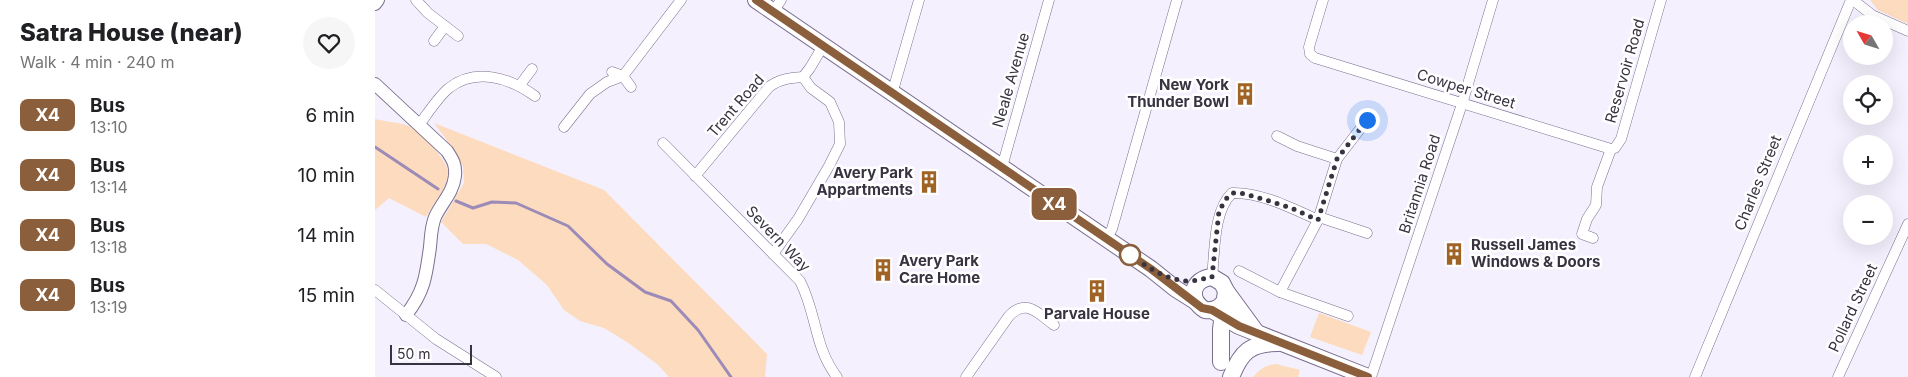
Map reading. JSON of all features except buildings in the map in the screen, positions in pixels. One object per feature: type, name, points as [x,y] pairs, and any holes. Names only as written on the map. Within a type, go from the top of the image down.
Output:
[{"type":"main road","points":[[756,0],[777,6],[823,46],[1151,269],[1176,290],[1214,305],[1256,332]]},
{"type":"main road","points":[[1151,269],[1181,280],[1208,278],[1222,283],[1214,305],[1223,369]]},
{"type":"main road","points":[[1208,278],[1195,288],[1239,326],[1370,377]]},
{"type":"main road","points":[[1231,377],[1243,355],[1249,349],[1267,343],[1285,344]]},
{"type":"street","points":[[375,4],[378,0]]},
{"type":"street","points":[[417,0],[428,13],[458,36]]},
{"type":"street","points":[[564,127],[589,94],[607,82],[623,76],[681,0]]},
{"type":"street","points":[[891,92],[919,0]]},
{"type":"street","name":"Neale Avenue","points":[[1000,166],[1004,160],[1049,0]]},
{"type":"street","points":[[1106,239],[1112,229],[1177,0]]},
{"type":"street","name":"Cowper Street","points":[[1323,0],[1309,47],[1310,54],[1315,58],[1613,149]]},
{"type":"street","name":"Britannia Road","points":[[1370,377],[1462,104],[1493,0]]},
{"type":"street","name":"Reservoir Road","points":[[1593,238],[1578,232],[1597,205],[1597,188],[1613,149],[1621,139],[1661,0]]},
{"type":"street","points":[[1852,0],[1872,15],[1908,32]]},
{"type":"street","name":"Charles Street","points":[[1695,377],[1852,0]]},
{"type":"street","points":[[434,42],[445,26]]},
{"type":"street","points":[[773,254],[798,219],[840,144],[839,122],[829,102],[811,88],[803,77],[823,46]]},
{"type":"street","points":[[520,86],[532,68]]},
{"type":"street","points":[[612,72],[623,76],[631,87]]},
{"type":"street","points":[[419,125],[448,89],[462,81],[477,76],[507,80],[535,96]]},
{"type":"street","name":"Trent Road","points":[[695,176],[769,88],[776,82],[784,79],[803,77]]},
{"type":"street","points":[[375,84],[447,151],[455,163],[452,190],[431,229],[423,287],[418,300],[406,315]]},
{"type":"street","points":[[1279,292],[1318,218],[1337,159],[1367,120]]},
{"type":"street","points":[[1277,136],[1297,146],[1337,159]]},
{"type":"street","name":"Severn Way","points":[[663,143],[800,281],[807,295],[819,345],[837,377]]},
{"type":"street","points":[[1208,278],[1219,211],[1232,193],[1241,193],[1263,199],[1367,233]]},
{"type":"street","name":"Pollard Street","points":[[1838,377],[1908,224]]},
{"type":"street","points":[[1239,272],[1279,292],[1348,316]]},
{"type":"street","points":[[375,290],[436,339],[496,377]]},
{"type":"street","points":[[966,377],[1016,309],[1022,307],[1030,308],[1054,324]]},
{"type":"shaded area","points":[[1870,0],[1908,0],[1908,24],[1893,17],[1893,15],[1878,10]]},
{"type":"shaded area","points":[[375,119],[409,126],[414,129],[433,147],[447,167],[448,177],[446,183],[426,217],[389,198],[375,210]]},
{"type":"shaded area","points":[[434,123],[604,190],[767,354],[765,377],[669,377],[657,364],[627,342],[604,328],[580,321],[564,310],[547,285],[518,260],[486,244],[463,244],[441,222],[464,183],[463,166]]},
{"type":"shaded area","points":[[1319,313],[1371,332],[1362,355],[1310,337]]},
{"type":"shaded area","points":[[1276,364],[1300,370],[1298,377],[1253,377],[1263,368]]},
{"type":"waterway","points":[[375,147],[438,189]]},
{"type":"waterway","points":[[456,201],[473,208],[492,202],[516,203],[568,226],[607,264],[645,292],[671,301],[698,330],[731,377]]},
{"type":"bus line","name":"X4","points":[[756,0],[1151,269],[1176,290],[1195,301],[1205,310],[1212,310],[1239,326],[1368,377]]},
{"type":"place","name":"New York Thunder Bowl","points":[[1245,94]]},
{"type":"place","name":"Avery Park Appartments","points":[[929,182]]},
{"type":"place","name":"Russell James Windows & Doors","points":[[1454,254]]},
{"type":"place","name":"Avery Park Care Home","points":[[883,270]]},
{"type":"place","name":"Parvale House","points":[[1097,291]]},
{"type":"route","points":[[1130,255],[1122,250],[1151,269],[1181,280],[1203,280],[1212,277],[1219,211],[1232,193],[1241,193],[1263,199],[1291,208],[1318,220],[1337,159],[1367,120]]}]
